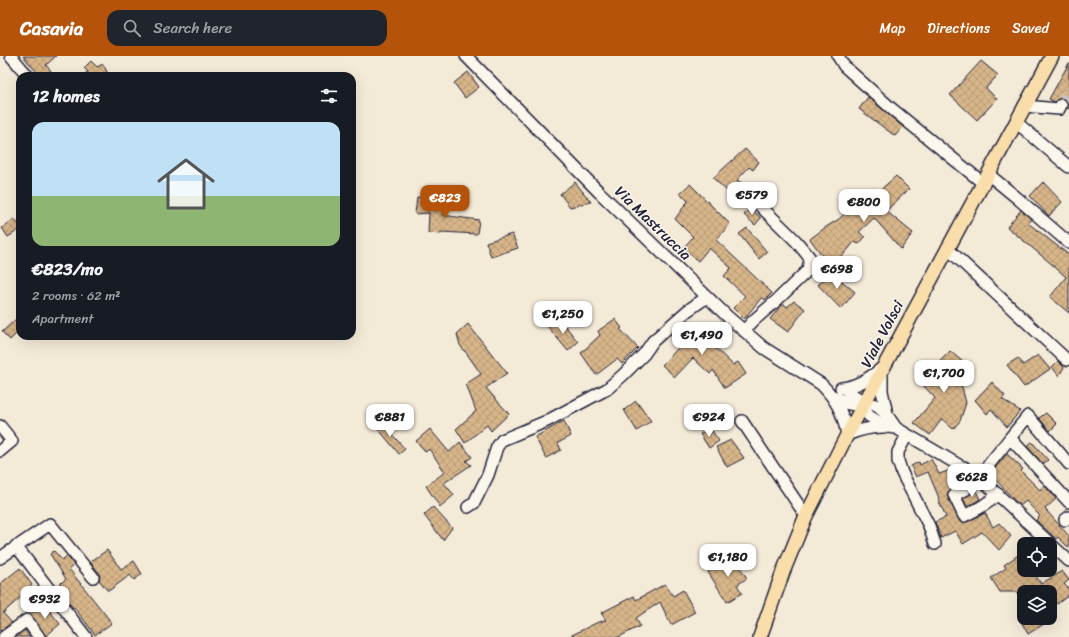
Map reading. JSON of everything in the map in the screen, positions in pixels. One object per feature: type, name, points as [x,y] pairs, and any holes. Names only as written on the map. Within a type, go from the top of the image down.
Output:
[{"type":"main road","name":"Viale Volsci","points":[[760,637],[783,572],[806,516],[847,434],[1052,56]]},
{"type":"street","points":[[11,56],[25,72]]},
{"type":"street","name":"Via Mastruccia","points":[[466,56],[599,192],[707,297],[764,348],[821,384],[832,396]]},
{"type":"street","points":[[838,56],[844,66],[892,108],[985,179],[1016,197],[1069,243]]},
{"type":"street","points":[[1024,106],[1059,109],[1061,105]]},
{"type":"street","points":[[1016,122],[1069,167]]},
{"type":"street","points":[[744,331],[808,270],[810,265],[810,258],[796,241],[747,193]]},
{"type":"street","points":[[947,248],[1067,360]]},
{"type":"street","points":[[468,507],[474,503],[488,475],[497,447],[502,440],[547,421],[607,389],[644,354],[653,341],[687,311],[707,297]]},
{"type":"street","points":[[821,384],[843,388],[854,386],[866,381],[882,368]]},
{"type":"street","points":[[882,368],[882,391],[891,427]]},
{"type":"street","points":[[843,388],[863,404],[869,416],[907,435],[979,477],[1069,561]]},
{"type":"street","points":[[832,396],[849,404],[876,405],[887,415]]},
{"type":"street","points":[[832,396],[842,416],[847,434],[868,428],[891,427]]},
{"type":"street","points":[[979,477],[1028,416],[1069,464]]},
{"type":"street","points":[[742,421],[806,516]]},
{"type":"street","points":[[0,426],[12,441],[0,450]]},
{"type":"street","points":[[907,435],[898,452],[898,461],[902,473],[929,526],[935,544]]},
{"type":"street","points":[[1010,438],[1069,502]]},
{"type":"street","points":[[964,467],[961,474],[965,490],[954,495],[964,516],[993,499],[998,494]]},
{"type":"street","points":[[0,558],[50,524],[93,577]]},
{"type":"street","points":[[16,546],[86,637]]},
{"type":"street","points":[[4,637],[27,620],[39,637]]},
{"type":"building","points":[[23,56],[56,56],[46,65],[52,72],[37,72]]},
{"type":"building","points":[[91,61],[97,67],[103,64],[107,72],[88,72],[84,68]]},
{"type":"building","points":[[981,61],[998,75],[986,88],[997,99],[977,120],[950,95]]},
{"type":"building","points":[[1069,63],[1069,109],[1067,108],[1067,102],[1064,99],[1058,99],[1055,102],[1049,99]]},
{"type":"building","points":[[468,72],[479,87],[465,98],[454,83]]},
{"type":"building","points":[[868,97],[903,127],[895,136],[859,109]]},
{"type":"building","points":[[745,149],[759,162],[753,170],[749,167],[737,180],[743,184],[737,190],[731,186],[727,191],[713,178]]},
{"type":"building","points":[[896,176],[909,189],[886,211],[913,233],[901,249],[874,218],[859,232],[865,237],[859,244],[854,242],[846,252],[830,266],[810,239],[839,219],[873,188],[878,192]]},
{"type":"building","points":[[575,182],[591,202],[570,207],[560,194]]},
{"type":"building","points":[[1043,182],[1062,202],[1049,216],[1030,196]]},
{"type":"building","points":[[690,184],[730,224],[716,240],[772,293],[765,300],[762,297],[744,319],[733,308],[745,296],[724,276],[731,268],[709,248],[698,261],[683,248],[693,237],[675,219],[688,201],[680,193]]},
{"type":"building","points":[[417,197],[428,198],[428,202],[443,203],[442,215],[479,220],[477,234],[441,232],[441,234],[428,233],[429,213],[415,214]]},
{"type":"building","points":[[750,208],[761,218],[755,225],[744,215]]},
{"type":"building","points":[[1021,210],[1031,219],[1028,223],[1069,255],[1069,313],[1050,297],[1066,277],[1007,227]]},
{"type":"building","points":[[14,219],[16,221],[16,232],[8,237],[2,228]]},
{"type":"building","points":[[747,228],[767,252],[759,259],[739,234]]},
{"type":"building","points":[[512,234],[518,248],[491,257],[486,242]]},
{"type":"building","points":[[831,272],[855,292],[841,309],[818,285]]},
{"type":"building","points":[[794,301],[805,309],[788,332],[770,319],[782,305],[787,307]]},
{"type":"building","points":[[16,319],[16,334],[10,340],[2,332]]},
{"type":"building","points":[[560,319],[578,342],[568,351],[548,327]]},
{"type":"building","points":[[615,319],[622,328],[620,329],[638,348],[622,364],[617,359],[596,375],[581,353],[600,335],[598,331]]},
{"type":"building","points":[[690,320],[705,334],[703,336],[733,365],[738,362],[746,374],[725,388],[713,370],[710,374],[693,358],[675,377],[662,365],[681,345],[677,342],[679,339],[676,336]]},
{"type":"building","points":[[468,324],[507,373],[486,388],[509,414],[491,431],[487,425],[465,443],[456,429],[476,411],[466,384],[481,374],[460,345],[457,334]]},
{"type":"building","points":[[950,351],[971,369],[956,382],[962,387],[966,403],[960,421],[953,429],[942,419],[930,435],[914,423],[935,398],[920,382]]},
{"type":"building","points":[[1038,355],[1050,369],[1024,387],[1007,365],[1018,358],[1023,365]]},
{"type":"building","points":[[1058,361],[1064,367],[1059,376],[1052,367]]},
{"type":"building","points":[[992,382],[1005,396],[1002,399],[1020,411],[1007,427],[991,409],[987,414],[975,400]]},
{"type":"building","points":[[636,401],[651,421],[637,431],[624,410]]},
{"type":"building","points":[[1046,413],[1057,424],[1050,431],[1039,418]]},
{"type":"building","points":[[380,421],[405,449],[399,454],[375,425]]},
{"type":"building","points":[[564,421],[571,436],[558,443],[561,450],[546,458],[535,437]]},
{"type":"building","points":[[710,428],[719,441],[709,448],[700,434]]},
{"type":"building","points":[[430,429],[449,452],[460,442],[472,457],[466,461],[471,465],[444,483],[454,495],[440,507],[426,486],[445,472],[429,449],[426,452],[416,441]]},
{"type":"building","points":[[731,440],[744,458],[727,467],[716,447]]},
{"type":"building","points":[[1032,442],[1048,460],[1043,464],[1027,446]]},
{"type":"building","points":[[1007,454],[1023,469],[1021,471],[1040,490],[1044,485],[1056,499],[1045,509],[1069,536],[1069,548],[1058,537],[1054,537],[1036,520],[1040,516],[1026,501],[1020,506],[996,480],[994,482],[989,475]]},
{"type":"building","points":[[931,459],[939,474],[951,470],[957,486],[949,491],[947,495],[960,522],[967,522],[985,513],[993,527],[999,523],[1011,536],[999,550],[982,532],[963,544],[955,531],[941,538],[935,522],[946,517],[938,499],[939,498],[928,472],[916,477],[911,466],[919,462],[920,465]]},
{"type":"building","points":[[973,485],[980,499],[967,507],[963,498],[971,494],[971,486]]},
{"type":"building","points":[[433,507],[452,528],[443,540],[424,515]]},
{"type":"building","points":[[107,550],[121,569],[134,561],[142,574],[134,580],[130,575],[110,590],[107,590],[99,580],[99,573],[90,562]]},
{"type":"building","points":[[54,551],[62,560],[67,556],[74,565],[69,569],[112,623],[95,635],[57,586],[66,579],[50,554]]},
{"type":"building","points":[[731,554],[747,578],[737,585],[742,593],[727,602],[708,572]]},
{"type":"building","points":[[1017,556],[1017,577],[1036,577],[1041,584],[1052,577],[1057,577],[1057,574],[1062,571],[1069,580],[1064,584],[1069,589],[1069,595],[1057,604],[1057,585],[1017,585],[1017,592],[1000,592],[991,578],[1006,568],[1004,565]]},
{"type":"building","points":[[20,568],[32,585],[3,613],[12,623],[0,631],[0,584]]},
{"type":"building","points":[[665,584],[673,596],[683,590],[695,612],[671,625],[660,602],[636,618],[640,626],[619,637],[568,637],[596,623],[606,620],[601,613],[634,596],[636,600]]},
{"type":"building","points":[[44,604],[60,624],[46,636],[30,614]]},
{"type":"building","points":[[1023,625],[1042,625],[1028,634]]},
{"type":"building","points":[[25,630],[30,637],[16,637],[23,631]]},
{"type":"tunnel","points":[[1061,105],[1069,89]]}]
